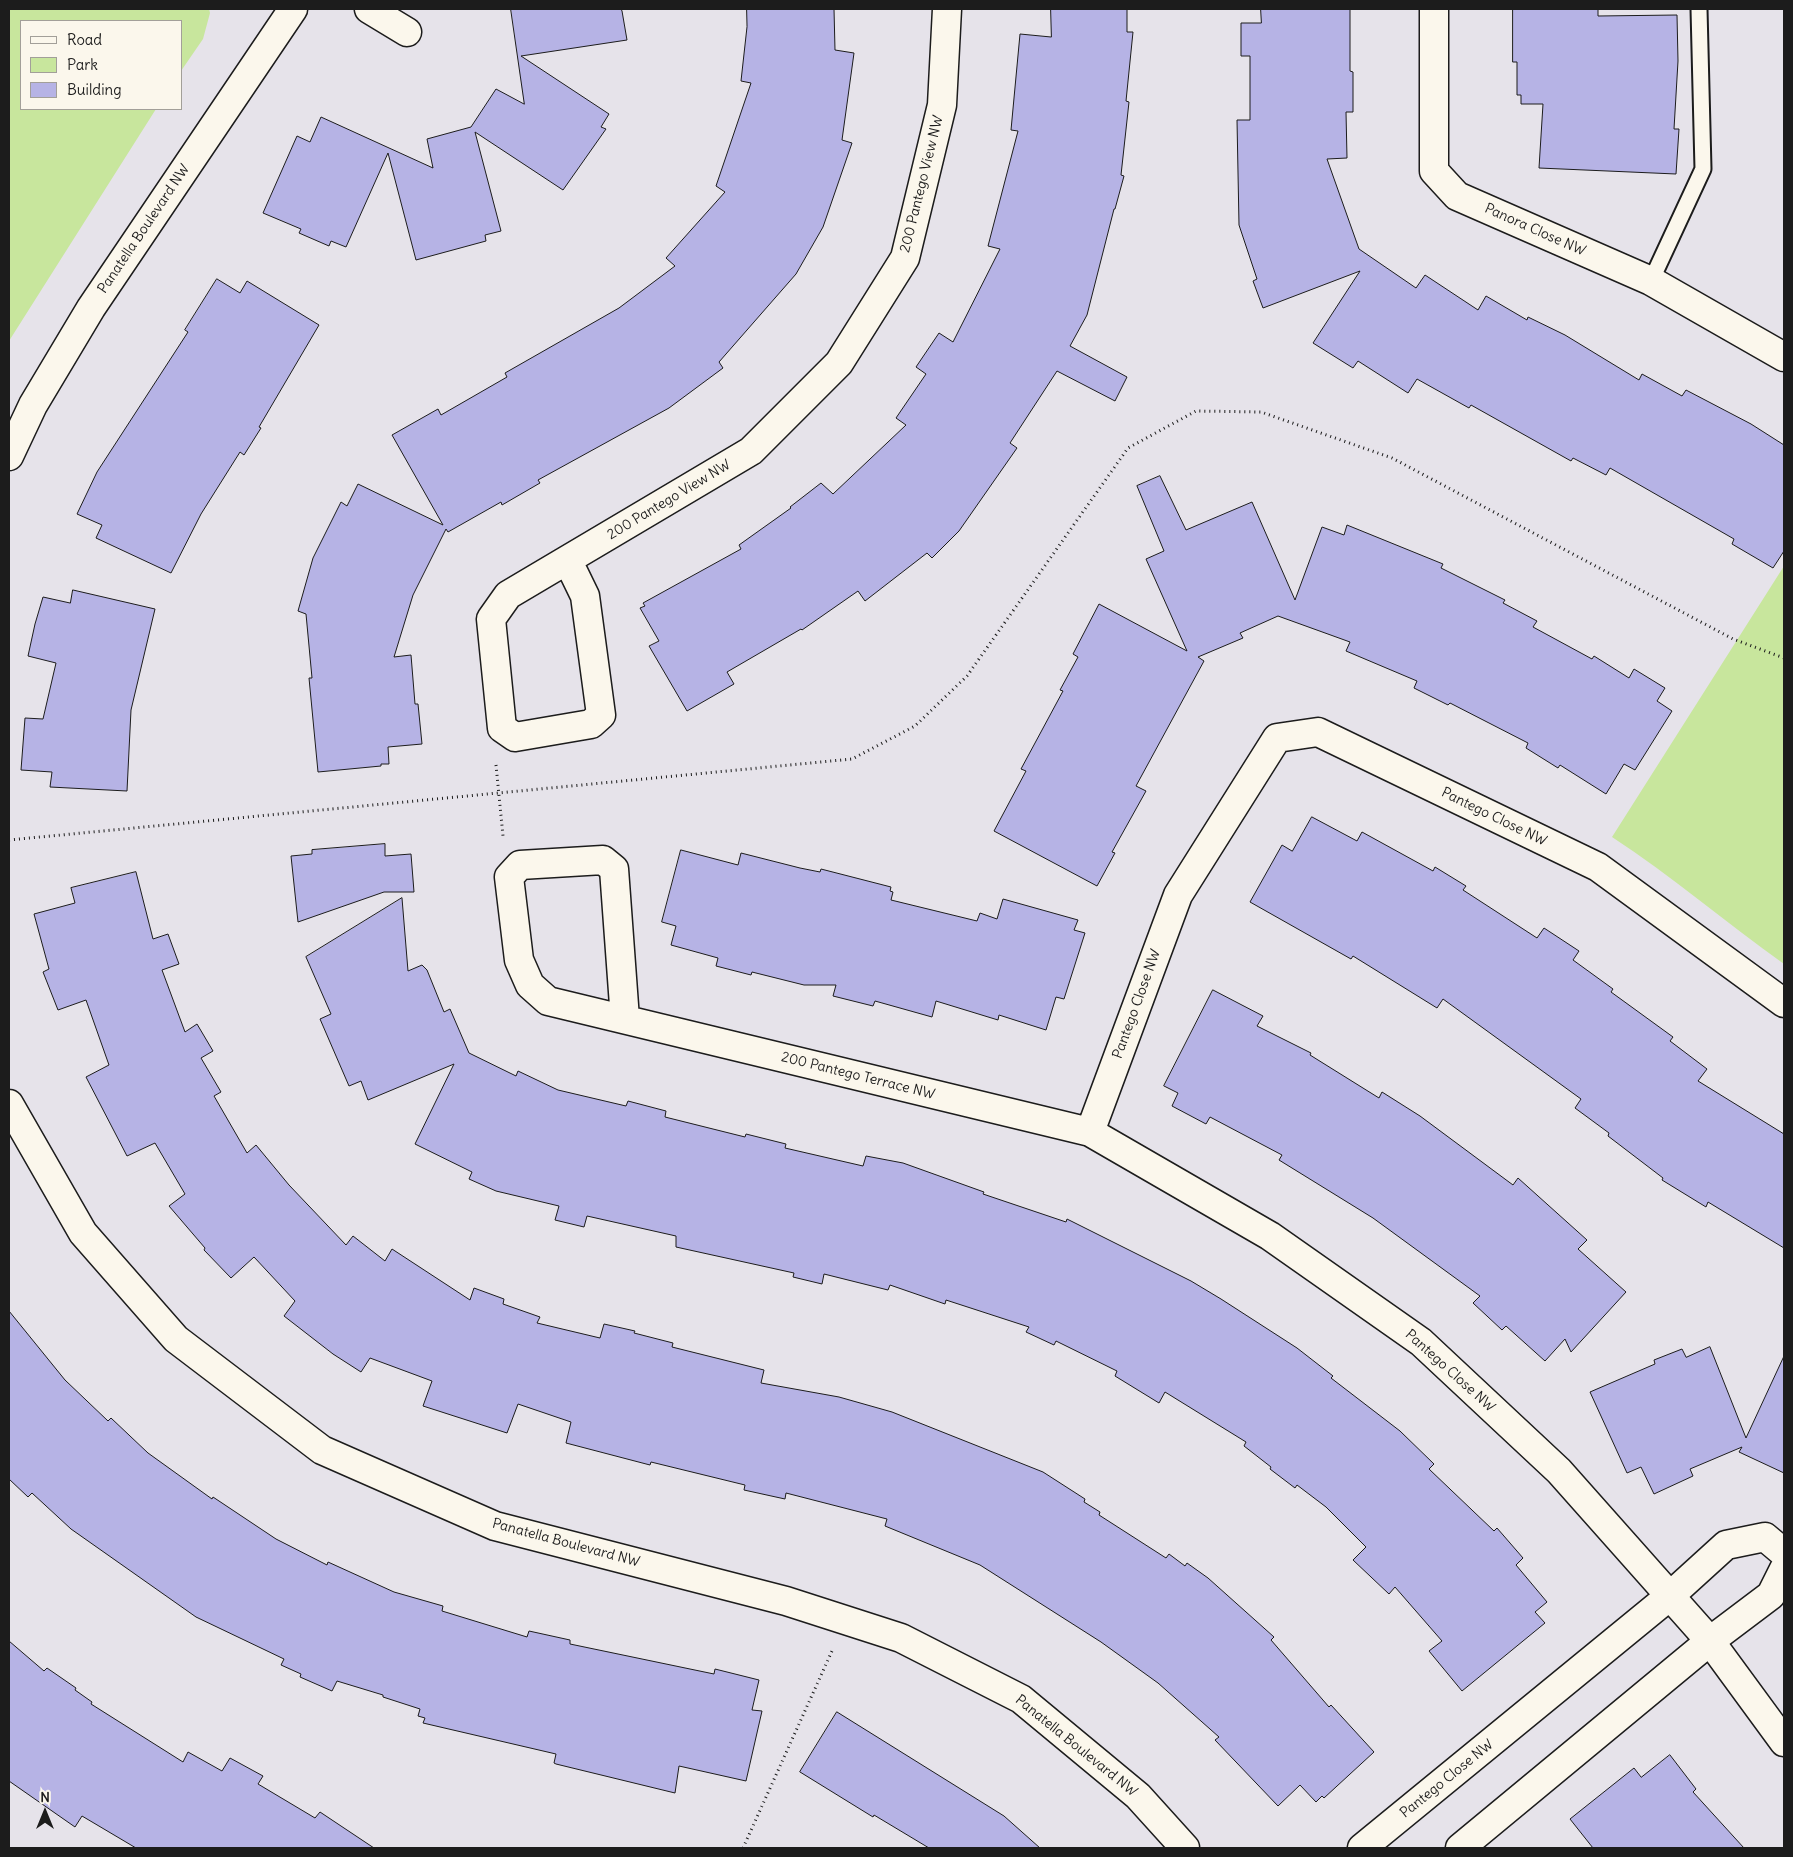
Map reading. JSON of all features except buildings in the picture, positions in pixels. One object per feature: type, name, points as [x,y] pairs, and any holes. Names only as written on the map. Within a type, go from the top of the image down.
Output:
[{"type":"street","name":"Panatella Boulevard NW","points":[[9,456],[32,404],[91,308],[293,9]]},
{"type":"street","points":[[369,9],[407,32]]},
{"type":"street","name":"200 Pantego View NW","points":[[502,728],[491,619],[508,595],[751,451],[839,363],[905,258],[942,105],[947,9]]},
{"type":"street","name":"Panora Close NW","points":[[1434,9],[1434,171],[1458,196],[1651,281],[1784,357]]},
{"type":"street","points":[[502,728],[515,737],[592,724],[601,715],[585,596],[568,561]]},
{"type":"street","name":"Pantego Close NW","points":[[1784,1003],[1598,867],[1318,732],[1277,738],[1178,895],[1090,1132],[1270,1236],[1421,1342],[1559,1471],[1710,1641],[1784,1742]]},
{"type":"street","points":[[509,877],[520,865],[603,860],[614,869],[625,1019]]},
{"type":"street","name":"200 Pantego Terrace NW","points":[[509,877],[519,960],[530,985],[548,1001],[1090,1132]]},
{"type":"street","name":"Panatella Boulevard NW","points":[[9,1104],[83,1232],[176,1339],[322,1450],[495,1526],[786,1601],[902,1638],[1021,1699],[1138,1796],[1185,1848]]},
{"type":"street","points":[[1671,1595],[1726,1545],[1765,1537],[1784,1553]]},
{"type":"street","points":[[1460,1848],[1710,1641],[1771,1595],[1784,1569]]},
{"type":"street","name":"Pantego Close NW","points":[[1362,1848],[1671,1595]]},
{"type":"lane","points":[[1651,281],[1703,168],[1700,9]]},
{"type":"path","points":[[9,840],[852,759],[915,726],[967,676],[1128,448],[1196,411],[1261,412],[1392,458],[1733,639],[1784,658]]},
{"type":"path","points":[[502,728],[495,752],[509,877]]},
{"type":"path","points":[[743,1848],[845,1620]]},
{"type":"green space","points":[[9,9],[209,9],[210,13],[203,39],[182,70],[182,20],[20,20],[20,110],[155,110],[9,341]]},
{"type":"green space","points":[[1784,566],[1784,964],[1612,837]]}]
